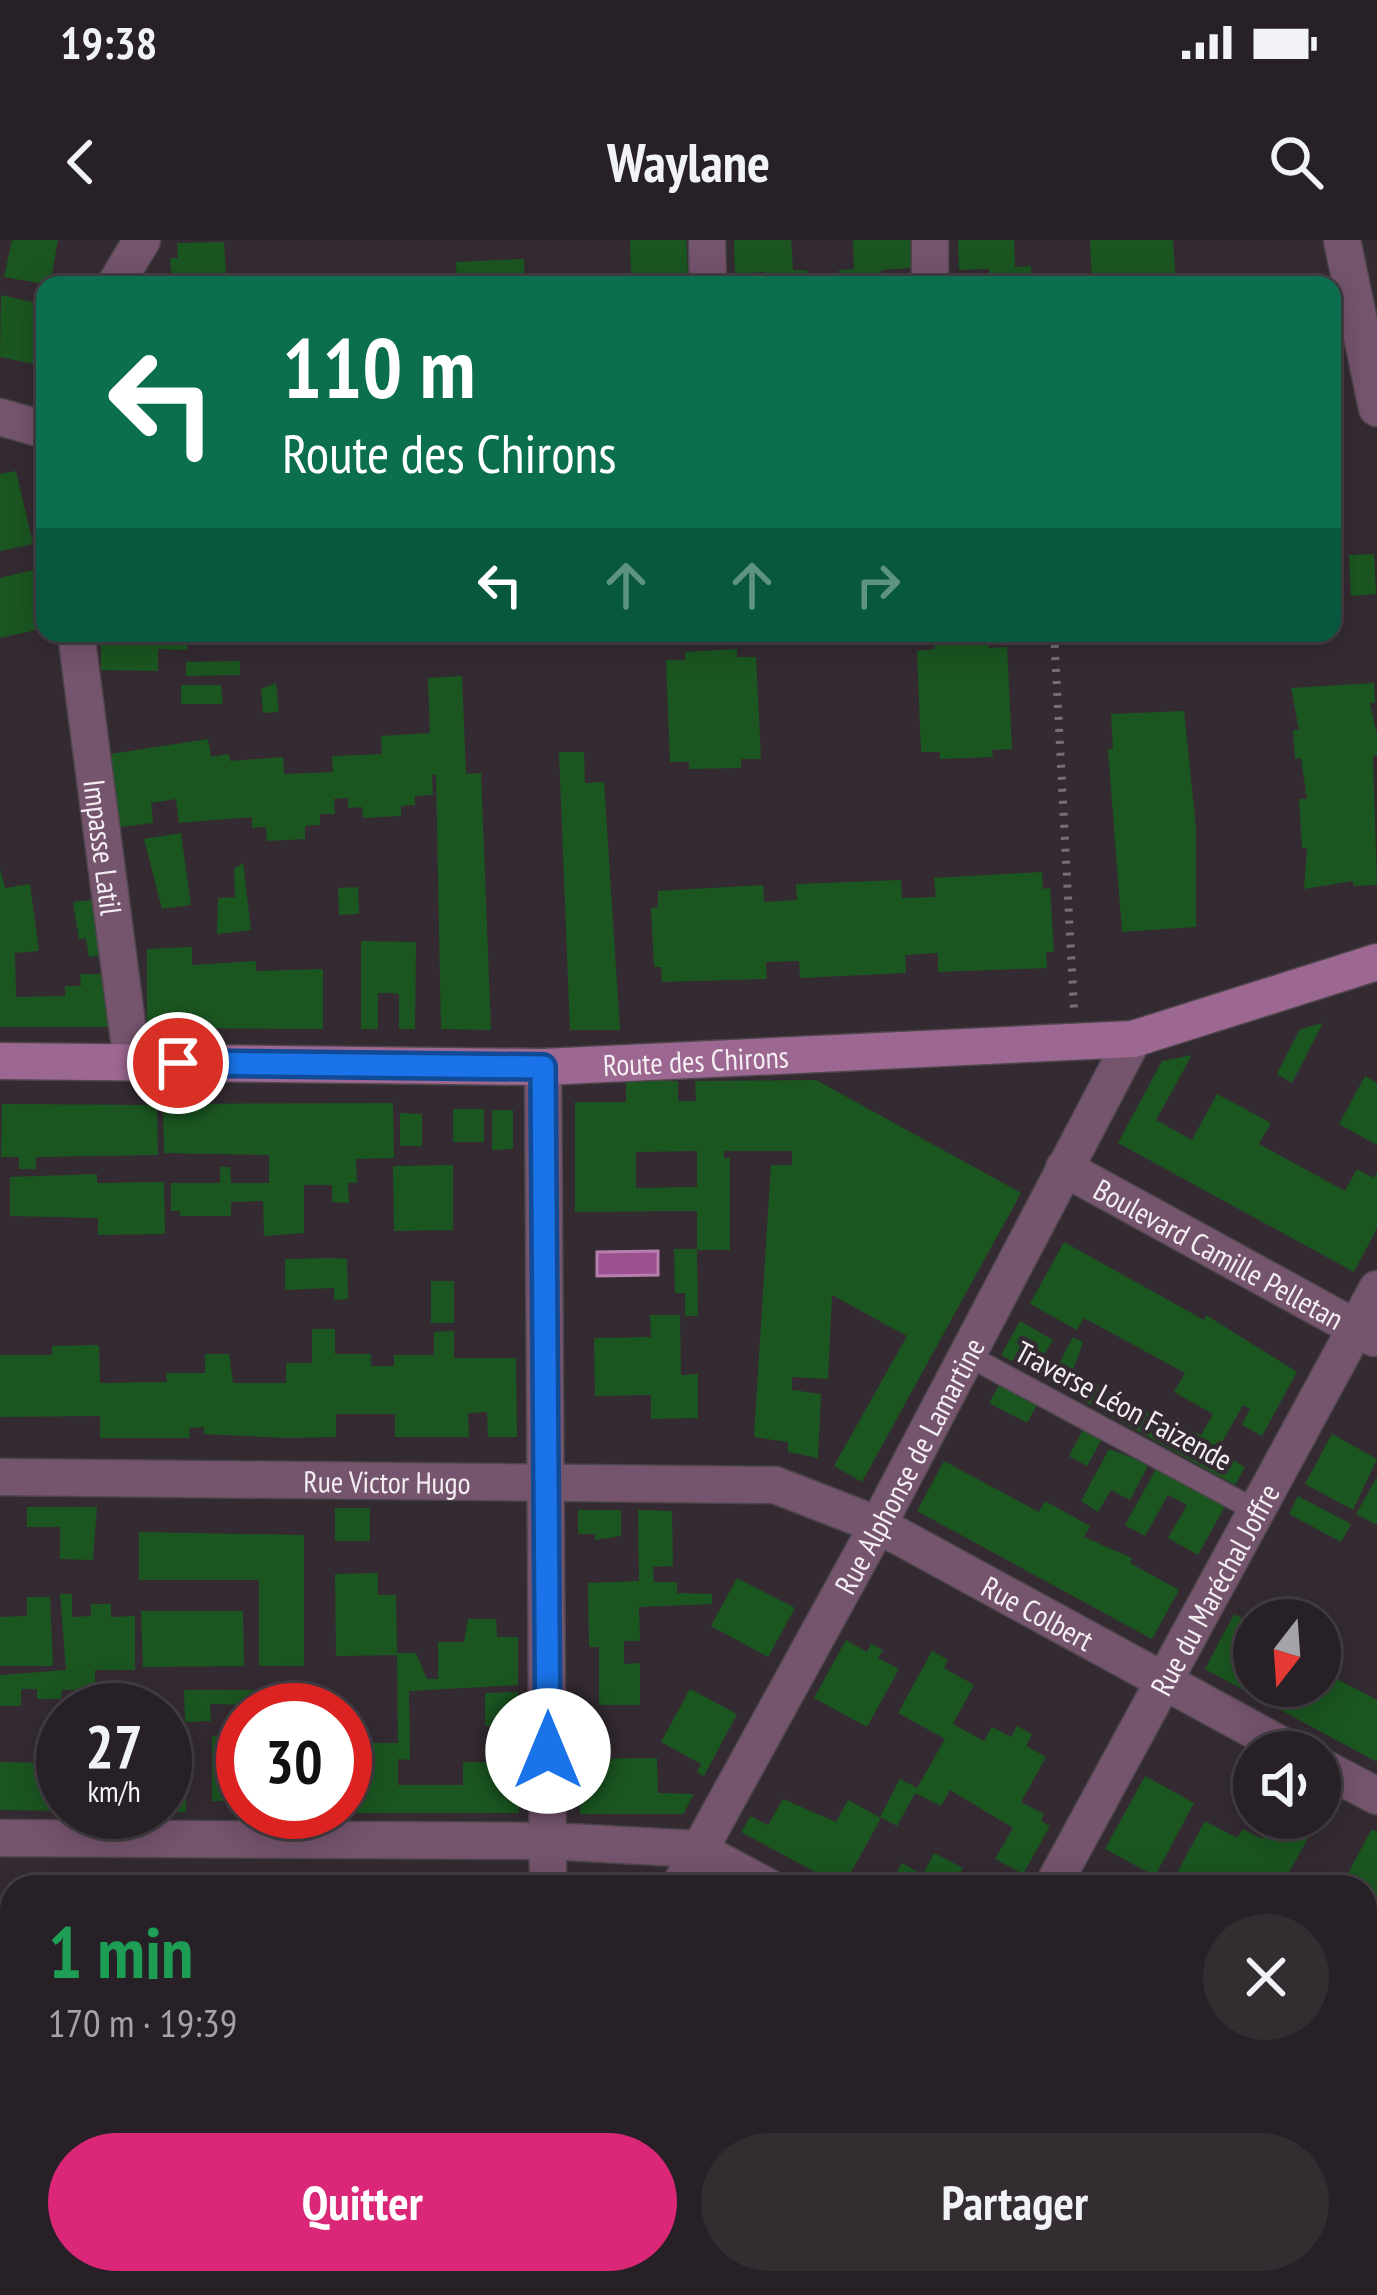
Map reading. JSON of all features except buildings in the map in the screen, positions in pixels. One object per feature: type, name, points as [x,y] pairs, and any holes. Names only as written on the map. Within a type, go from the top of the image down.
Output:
[{"type":"street","points":[[120,276],[142,240]]},
{"type":"street","points":[[707,240],[708,276]]},
{"type":"street","points":[[930,240],[930,276]]},
{"type":"street","points":[[1342,240],[1348,355],[1377,408]]},
{"type":"street","points":[[0,418],[36,428]]},
{"type":"street","name":"Impasse Latil","points":[[77,642],[133,1063]]},
{"type":"street","name":"Route des Chirons","points":[[0,1061],[543,1067],[1133,1039],[1377,962]]},
{"type":"street","name":"Rue Alphonse de Lamartine","points":[[685,1875],[878,1525],[1133,1039]]},
{"type":"street","points":[[543,1067],[548,1875]]},
{"type":"street","name":"Boulevard Camille Pelletan","points":[[1064,1168],[1366,1334]]},
{"type":"street","name":"Rue du Maréchal Joffre","points":[[1058,1875],[1256,1510],[1366,1334],[1377,1289]]},
{"type":"street","name":"Rue Victor Hugo","points":[[0,1477],[776,1485]]},
{"type":"street","name":"Rue Colbert","points":[[776,1485],[878,1525],[1254,1731]]},
{"type":"street","points":[[1341,1777],[1377,1796]]},
{"type":"street","points":[[0,1838],[548,1841],[697,1850],[745,1875]]},
{"type":"lane","name":"Traverse Léon Faizende","points":[[965,1354],[1256,1510]]},
{"type":"path","points":[[1054,642],[1071,994],[1080,1041]]},
{"type":"shaded area","points":[[658,1251],[658,1275],[597,1276],[597,1252]]},
{"type":"route","points":[[178,1063],[543,1067],[548,1751]]}]
